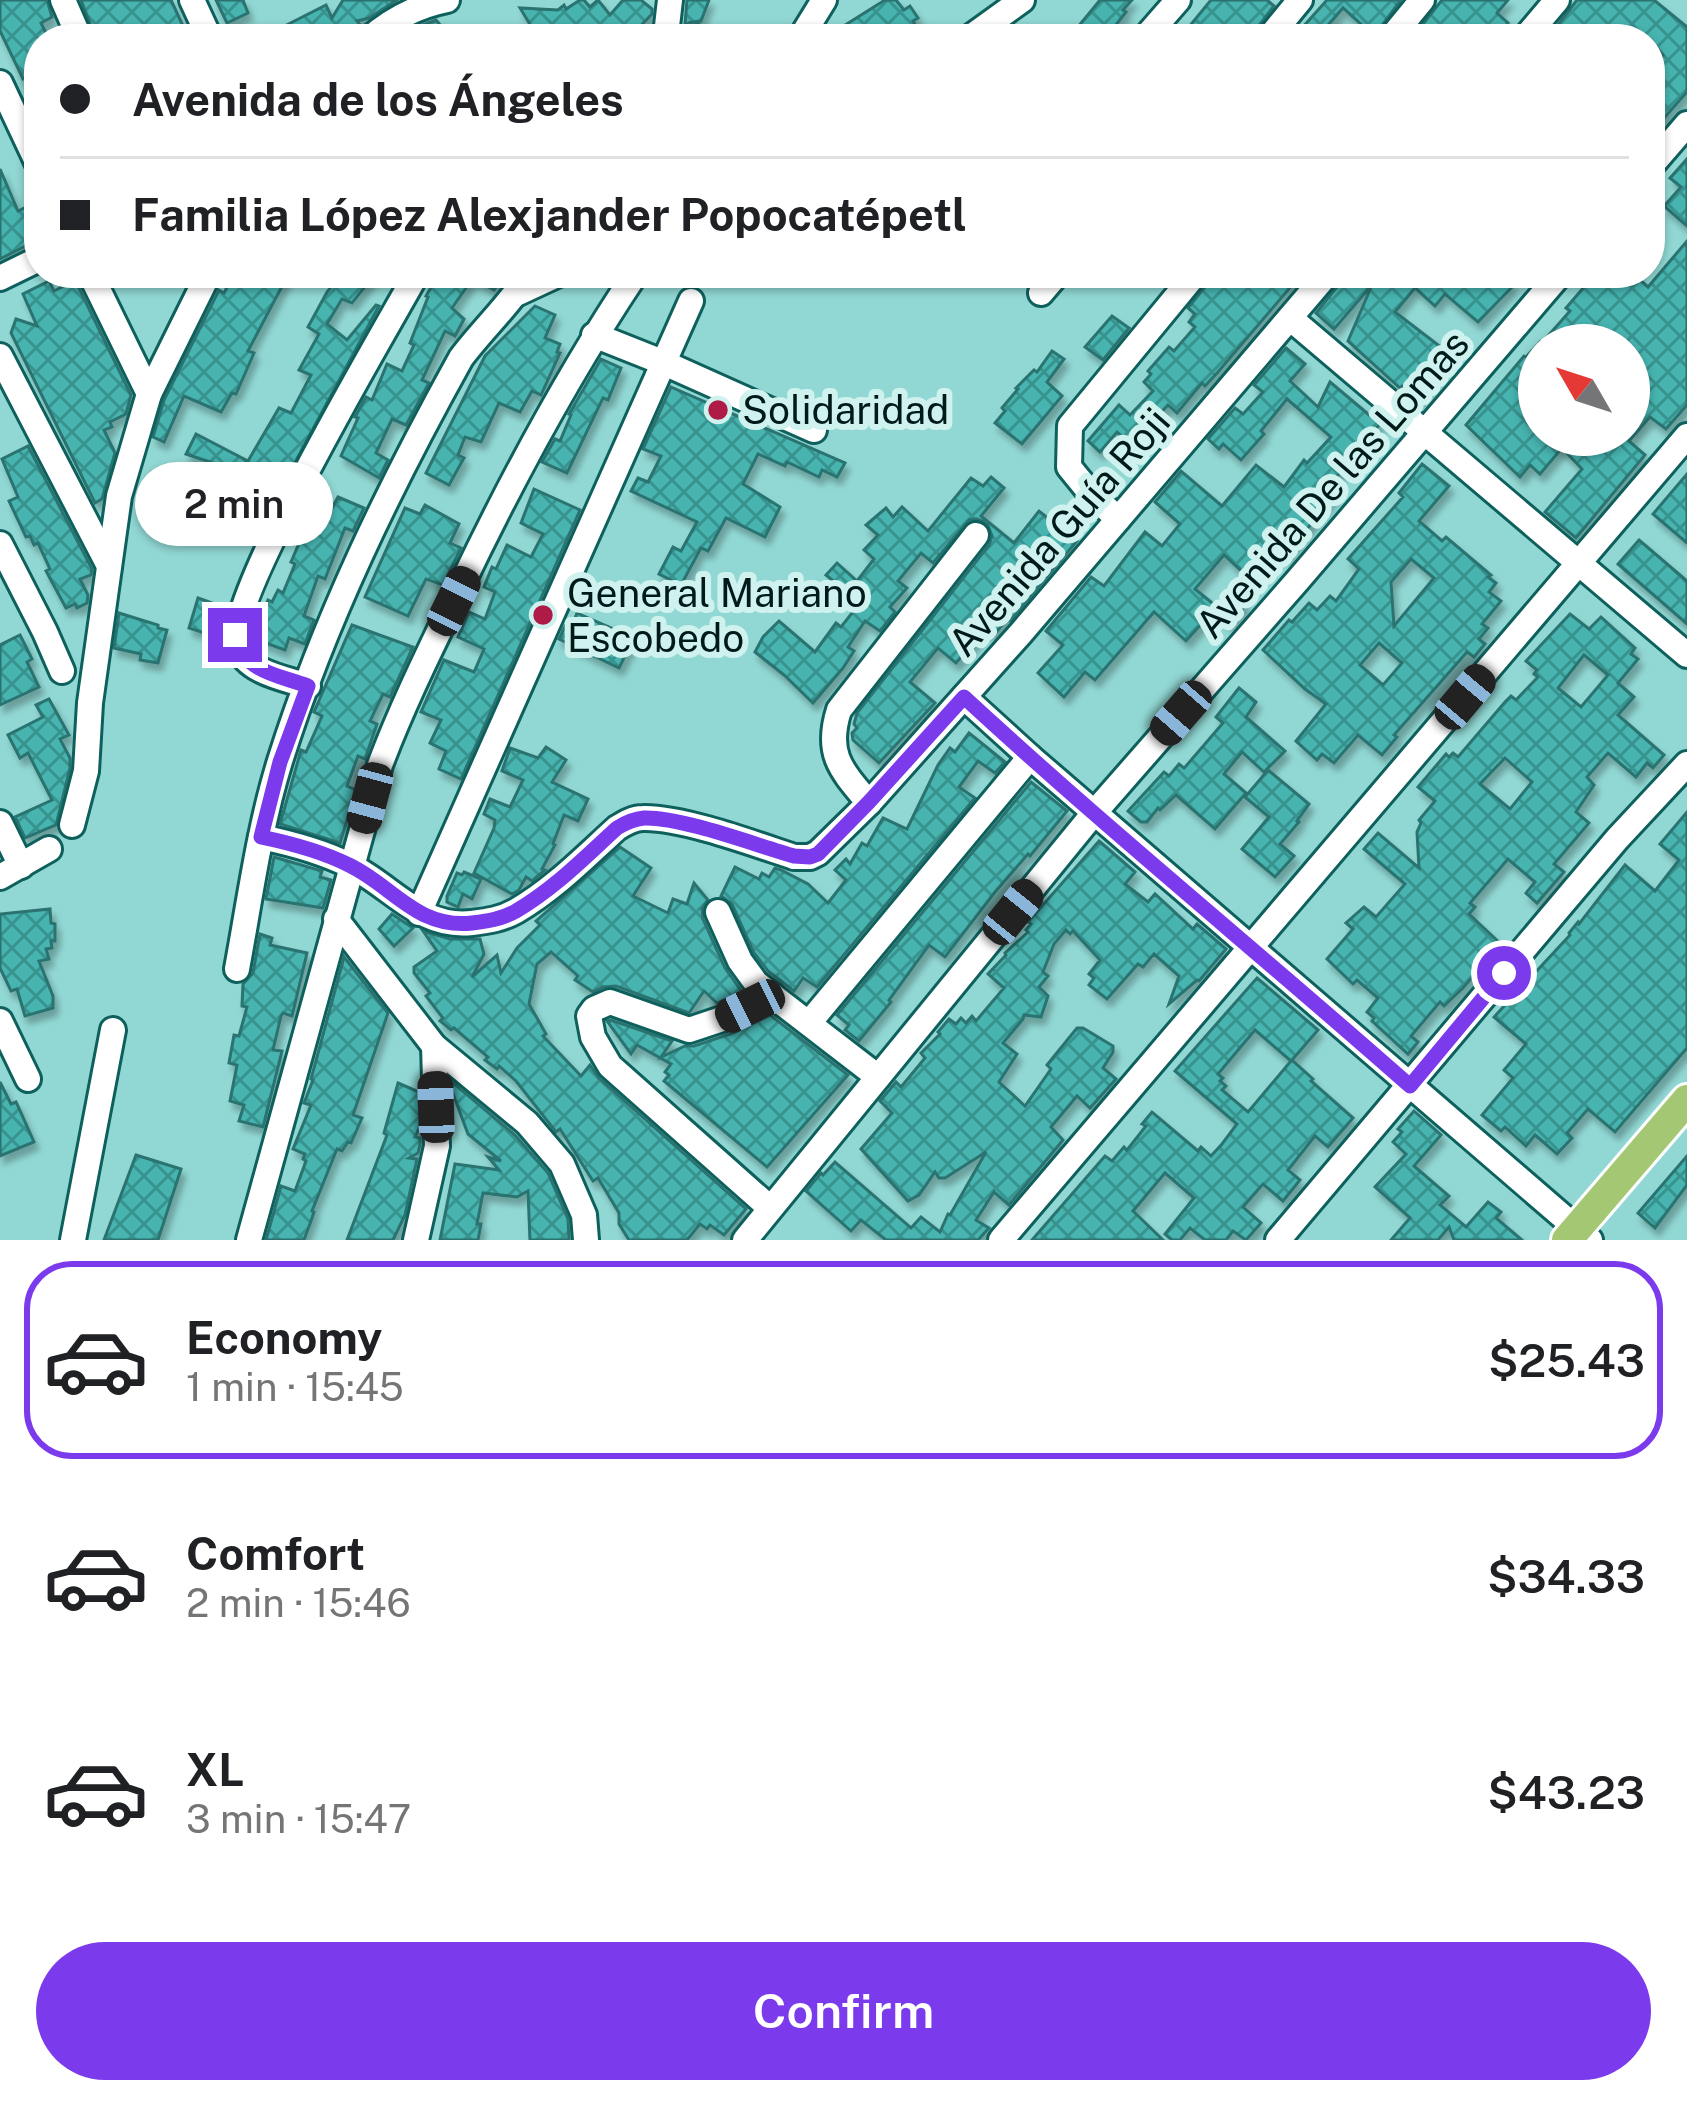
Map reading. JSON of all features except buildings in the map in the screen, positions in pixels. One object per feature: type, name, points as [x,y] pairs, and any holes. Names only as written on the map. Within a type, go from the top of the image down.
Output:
[{"type":"main road","points":[[1578,1236],[1687,1100]]},
{"type":"street","points":[[387,24],[447,0]]},
{"type":"street","points":[[989,24],[1022,0]]},
{"type":"street","points":[[1157,24],[1178,0]]},
{"type":"street","points":[[1280,24],[1300,0]]},
{"type":"street","points":[[1402,24],[1422,0]]},
{"type":"street","points":[[1536,24],[1556,0]]},
{"type":"street","points":[[0,83],[24,134]]},
{"type":"street","points":[[1665,150],[1687,124]]},
{"type":"street","points":[[97,288],[149,394]]},
{"type":"street","points":[[72,825],[86,771],[90,703],[119,496],[149,394],[202,288]]},
{"type":"street","points":[[308,686],[256,668],[239,652],[235,635],[265,554],[303,477],[409,288]]},
{"type":"street","points":[[237,969],[280,762],[346,586],[461,358],[519,288]]},
{"type":"street","points":[[249,1240],[336,919],[398,718],[494,517],[594,335],[626,288]]},
{"type":"street","points":[[1041,293],[1045,288]]},
{"type":"street","points":[[1118,519],[1069,467],[1070,427],[1184,288]]},
{"type":"street","name":"Avenida Guía Roji","points":[[261,837],[352,866],[419,913],[459,924],[514,912],[550,889],[627,821],[642,818],[810,857],[831,844],[964,697],[1315,288]]},
{"type":"street","name":"Avenida De las Lomas","points":[[745,1240],[1094,813],[1548,288]]},
{"type":"street","points":[[419,913],[691,301]]},
{"type":"street","points":[[1290,318],[1687,655]]},
{"type":"street","points":[[594,335],[814,430]]},
{"type":"street","points":[[0,356],[109,566]]},
{"type":"street","points":[[1001,1240],[1687,436]]},
{"type":"street","points":[[869,802],[835,758],[832,731],[839,710],[976,535]]},
{"type":"street","points":[[0,544],[62,671]]},
{"type":"street","points":[[964,697],[1578,1236]]},
{"type":"street","points":[[809,1023],[1030,758]]},
{"type":"street","points":[[1278,1240],[1617,839],[1687,764]]},
{"type":"street","points":[[0,823],[11,871],[49,850]]},
{"type":"street","points":[[718,912],[748,974],[878,1077]]},
{"type":"street","points":[[336,919],[434,1046],[527,1123],[562,1164],[584,1215],[586,1240]]},
{"type":"street","points":[[770,1208],[610,1066],[593,1037],[589,1016],[610,1003],[689,1030],[772,995]]},
{"type":"street","points":[[0,1021],[28,1078]]},
{"type":"street","points":[[73,1240],[112,1030]]},
{"type":"street","points":[[416,1240],[437,1146],[434,1046]]},
{"type":"place","name":"Solidaridad","points":[[718,410]]},
{"type":"place","name":"General Mariano Escobedo","points":[[543,615]]},
{"type":"route","points":[[235,635],[239,652],[256,668],[308,686],[280,762],[261,837],[352,866],[419,913],[440,922],[494,920],[514,912],[550,889],[617,828],[642,818],[670,821],[794,856],[818,854],[964,697],[1410,1086],[1504,973]]}]
